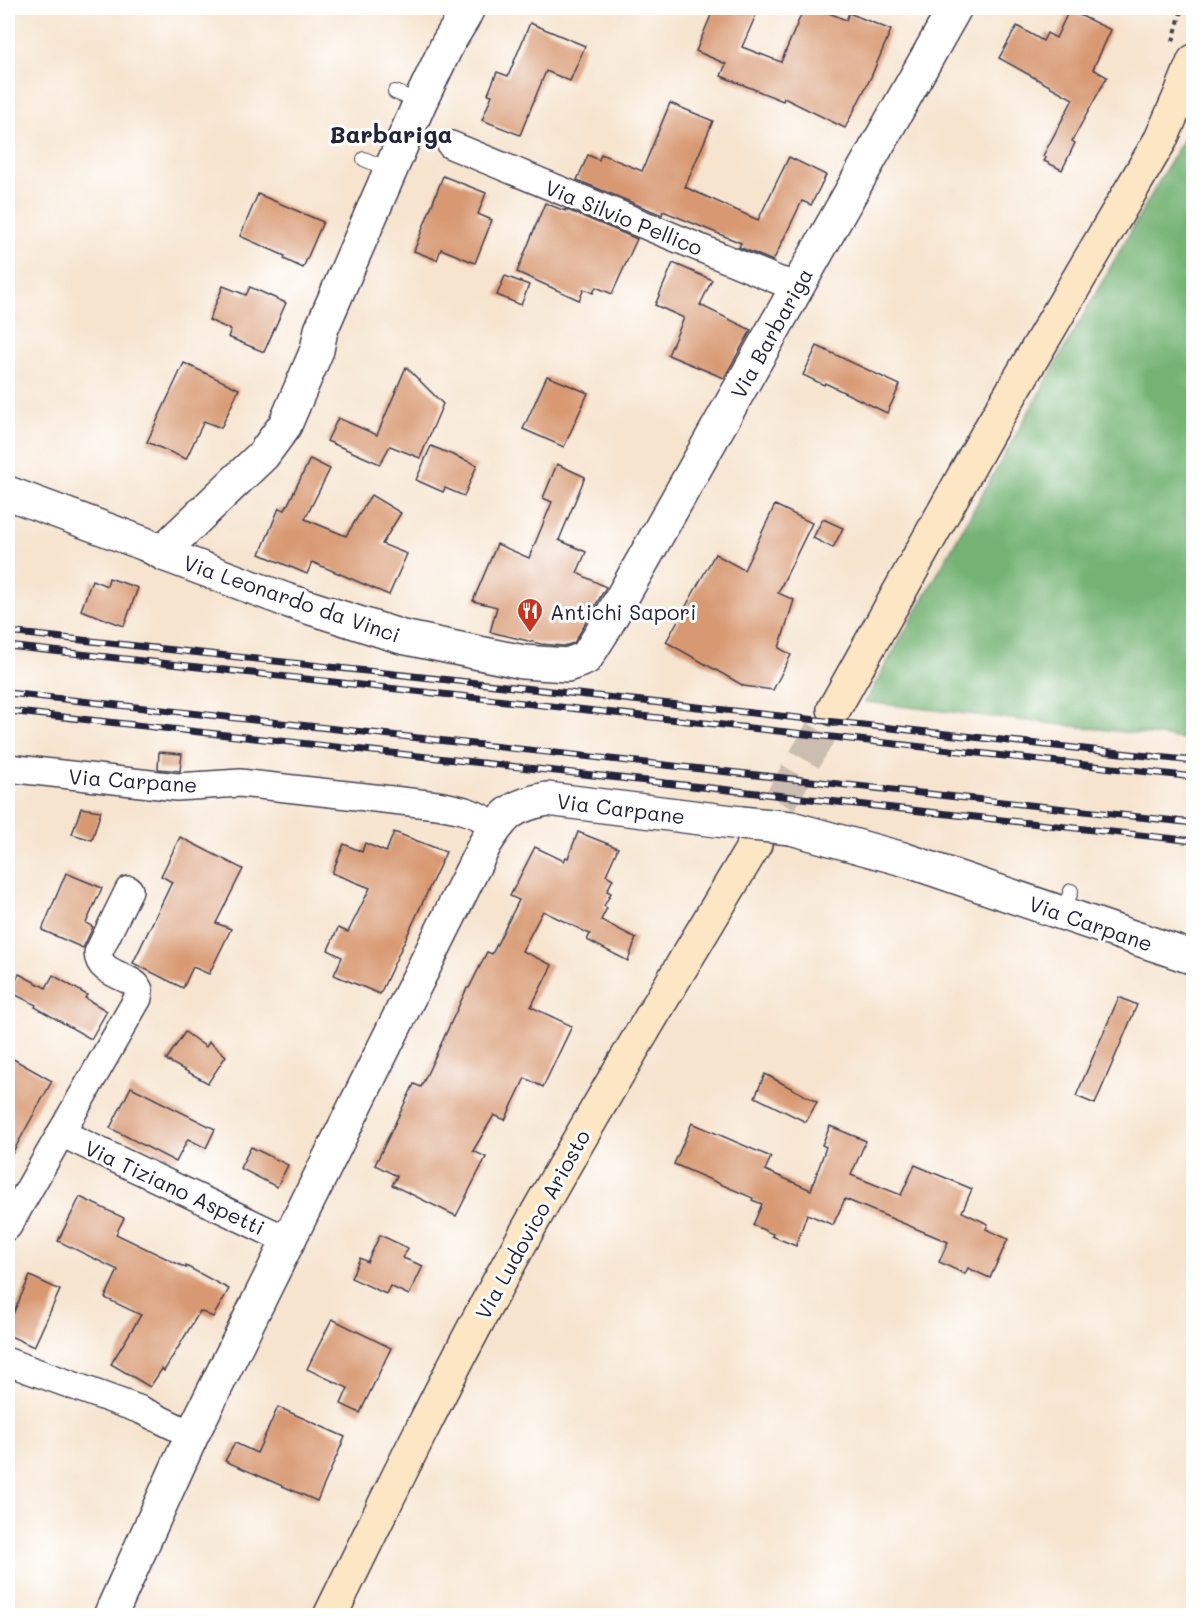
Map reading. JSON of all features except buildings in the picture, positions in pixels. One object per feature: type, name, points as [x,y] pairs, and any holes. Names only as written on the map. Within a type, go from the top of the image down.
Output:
[{"type":"main road","points":[[834,709],[989,431],[1161,139],[1194,61]]},
{"type":"main road","name":"Via Ludovico Ariosto","points":[[330,1616],[443,1386],[744,833]]},
{"type":"street","points":[[166,555],[171,543],[263,455],[285,425],[317,350],[321,330],[378,165],[408,97],[448,44],[468,8]]},
{"type":"street","name":"Via Barbariga","points":[[586,658],[955,8]]},
{"type":"street","name":"Via Silvio Pellico","points":[[451,145],[780,281],[798,285]]},
{"type":"street","name":"Via Leonardo da Vinci","points":[[8,493],[286,600],[402,637],[523,662],[567,665],[586,658]]},
{"type":"street","name":"Via Carpane","points":[[8,768],[177,787],[240,783],[437,805],[468,810],[496,826],[517,807],[547,799],[744,833],[791,828],[1067,903],[1194,958]]},
{"type":"street","points":[[110,1616],[192,1435],[403,1007],[496,826]]},
{"type":"street","name":"Via Tiziano Aspetti","points":[[8,1226],[139,994],[136,985],[104,967],[98,957],[129,890]]},
{"type":"street","name":"Via Tiziano Aspetti","points":[[61,1133],[289,1241]]},
{"type":"street","points":[[8,1362],[141,1410],[192,1435]]},
{"type":"green space","points":[[1193,121],[1193,740],[865,702]]},
{"type":"tunnel","points":[[755,844],[834,709]]},
{"type":"railway","points":[[8,632],[1194,761]]},
{"type":"railway","points":[[8,646],[1194,777]]},
{"type":"railway","points":[[8,693],[1194,823]]},
{"type":"railway","points":[[8,711],[1194,841]]},
{"type":"place","name":"Antichi Sapori","points":[[530,634]]},
{"type":"district","name":"Barbariga","points":[[391,133]]}]
